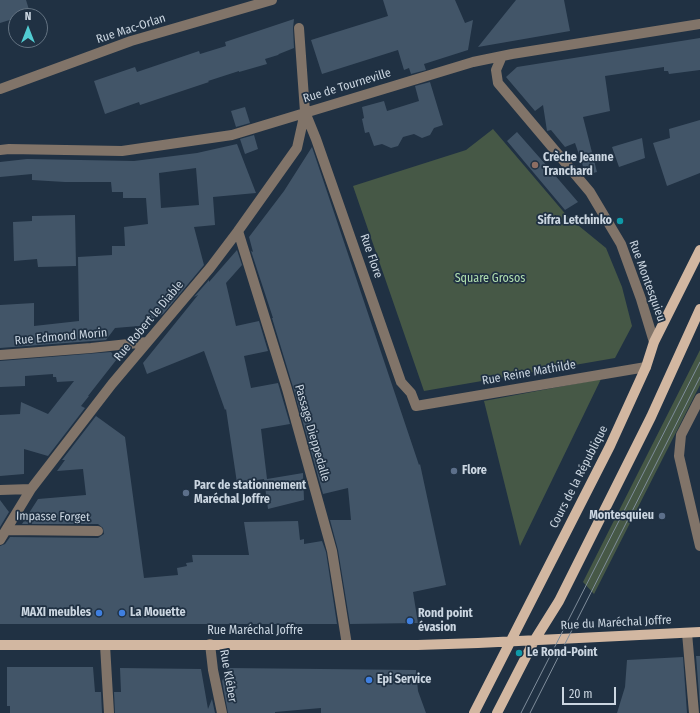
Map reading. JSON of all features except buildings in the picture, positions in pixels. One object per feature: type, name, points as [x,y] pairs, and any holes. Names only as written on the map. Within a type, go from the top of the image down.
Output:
[{"type":"main road","name":"Cours de la République","points":[[474,713],[610,446],[646,367],[654,342],[700,250]]},
{"type":"main road","points":[[496,713],[534,641],[559,601],[648,424],[700,309]]},
{"type":"main road","name":"Rue du Maréchal Joffre","points":[[510,642],[700,632]]},
{"type":"main road","name":"Rue Maréchal Joffre","points":[[0,645],[425,644],[510,642]]},
{"type":"street","name":"Rue Mac-Orlan","points":[[0,89],[131,41],[272,0]]},
{"type":"street","name":"Rue de Tourneville","points":[[0,150],[122,151],[232,135],[473,62],[700,24]]},
{"type":"street","points":[[299,28],[305,112]]},
{"type":"street","name":"Rue Montesquieu","points":[[502,56],[496,70],[498,83],[590,192],[621,244],[641,299],[654,342]]},
{"type":"street","name":"Rue Robert le Diable","points":[[0,540],[31,489],[89,413],[210,268],[238,231],[297,148],[305,112]]},
{"type":"street","name":"Rue Flore","points":[[305,112],[316,138],[401,382],[411,394],[416,406]]},
{"type":"street","name":"Passage Dieppedalle","points":[[238,231],[287,389],[332,551],[347,644]]},
{"type":"street","name":"Rue Edmond Morin","points":[[0,355],[147,342]]},
{"type":"street","name":"Rue Reine Mathilde","points":[[416,406],[615,371],[646,367]]},
{"type":"street","points":[[700,398],[682,435],[678,456],[700,546]]},
{"type":"street","points":[[0,490],[31,489]]},
{"type":"street","name":"Impasse Forget","points":[[7,530],[98,531]]},
{"type":"street","points":[[687,633],[694,713]]},
{"type":"street","name":"Rue Kléber","points":[[210,644],[213,670],[222,713]]},
{"type":"street","points":[[105,645],[109,713]]},
{"type":"green space","name":"Square Grosos","points":[[493,129],[568,217],[606,248],[622,287],[632,326],[615,358],[424,391],[353,186],[466,150]]},
{"type":"green space","points":[[700,350],[700,385],[594,594],[583,582]]},
{"type":"green space","points":[[601,379],[520,546],[484,401]]},
{"type":"tram line","points":[[521,713],[700,362]]},
{"type":"tram line","points":[[530,713],[700,377]]},
{"type":"place","name":"Crèche Jeanne Tranchard","points":[[535,165]]},
{"type":"place","name":"Sifra Letchinko","points":[[620,221]]},
{"type":"place","name":"Flore","points":[[454,471]]},
{"type":"place","name":"Parc de stationnement Maréchal Joffre","points":[[186,493]]},
{"type":"place","name":"Montesquieu","points":[[662,516]]},
{"type":"place","name":"MAXI meubles","points":[[99,613]]},
{"type":"place","name":"La Mouette","points":[[122,613]]},
{"type":"place","name":"Rond point évasion","points":[[410,621]]},
{"type":"place","name":"Le Rond-Point","points":[[519,653]]},
{"type":"place","name":"Epi Service","points":[[369,680]]}]
